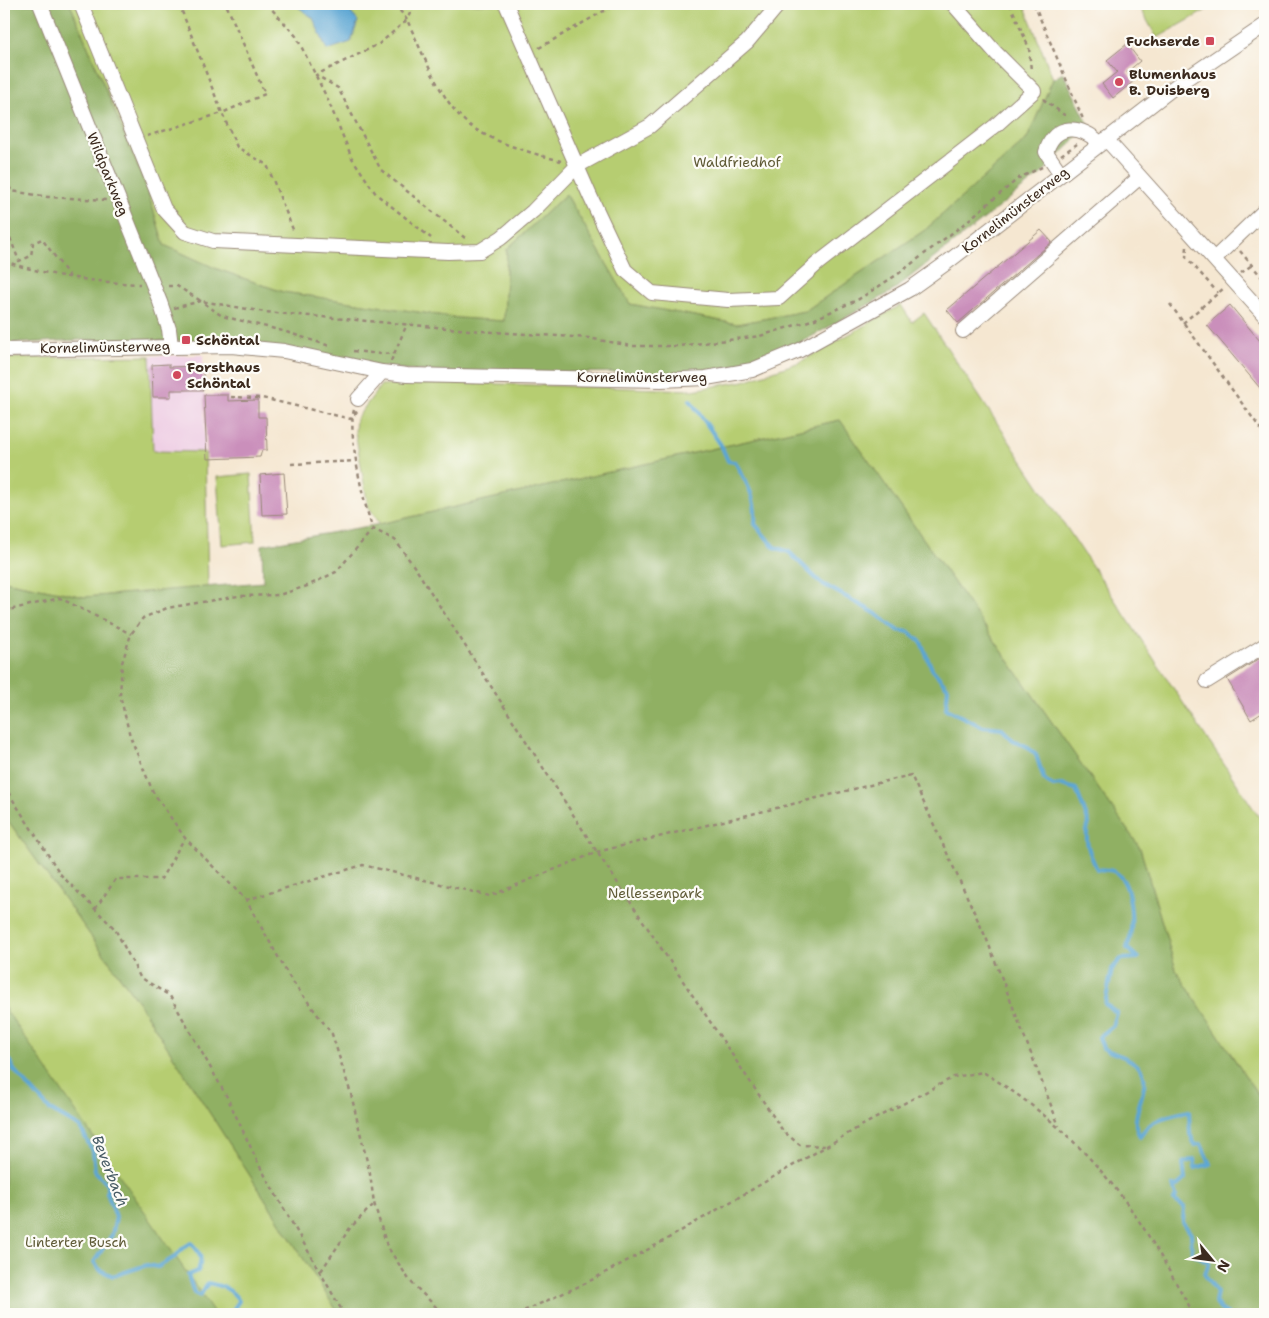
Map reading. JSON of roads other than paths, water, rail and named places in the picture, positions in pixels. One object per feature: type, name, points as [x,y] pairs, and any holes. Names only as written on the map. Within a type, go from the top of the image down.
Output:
[{"type":"street","name":"Wildparkweg","points":[[40,4],[163,310],[169,329],[171,346]]},
{"type":"street","points":[[81,4],[134,140],[164,209],[185,232],[213,241],[448,252],[480,251],[501,238],[533,211],[577,166],[650,126],[747,42],[779,4]]},
{"type":"street","points":[[506,4],[577,166],[626,270],[652,293],[728,300],[779,298],[818,263],[995,126],[1034,91],[996,53],[953,4]]},
{"type":"street","name":"Kornelimünsterweg","points":[[4,350],[171,346],[258,347],[382,372],[440,376],[661,380],[706,378],[752,370],[800,350],[910,289],[1061,174],[1099,139],[1265,25]]},
{"type":"street","points":[[1061,174],[1051,162],[1046,152],[1050,140],[1060,130],[1070,129],[1099,139],[1140,177],[1265,316]]},
{"type":"street","points":[[963,331],[1140,177]]},
{"type":"street","points":[[1214,259],[1265,210]]},
{"type":"street","points":[[359,403],[382,372]]},
{"type":"street","points":[[1207,681],[1265,645]]},
{"type":"water","points":[[294,4],[343,4],[358,21],[351,42],[327,50],[313,18]]},
{"type":"waterway","points":[[690,400],[721,445],[728,461],[735,462],[753,499],[755,524],[774,547],[789,552],[821,583],[875,613],[897,630],[909,632],[921,642],[932,669],[948,688],[946,709],[983,727],[1002,729],[1013,740],[1026,746],[1036,755],[1044,779],[1053,786],[1062,785],[1076,789],[1089,823],[1087,841],[1097,869],[1115,872],[1124,881],[1131,910],[1131,931],[1127,948],[1138,958],[1121,959],[1112,969],[1105,1004],[1117,1013],[1113,1026],[1099,1037],[1103,1048],[1132,1061],[1140,1068],[1143,1074],[1144,1088],[1136,1119],[1136,1127],[1140,1137],[1155,1122],[1168,1116],[1189,1111],[1190,1134],[1195,1145],[1201,1144],[1210,1164],[1195,1168],[1194,1159],[1183,1163],[1185,1179],[1177,1186],[1173,1185],[1176,1196],[1174,1200],[1184,1207],[1183,1222],[1191,1234],[1192,1253],[1209,1262],[1205,1275],[1217,1292],[1215,1302],[1220,1309],[1228,1314]]},
{"type":"waterway","name":"Beverbach","points":[[4,1048],[14,1070],[50,1110],[80,1127],[93,1152],[95,1171],[107,1184],[107,1193],[116,1217],[112,1235],[94,1262],[100,1270],[113,1276],[147,1265],[158,1267],[175,1257],[183,1248],[191,1243],[201,1259],[198,1271],[188,1275],[194,1293],[200,1296],[208,1283],[226,1288],[239,1301],[230,1314]]},
{"type":"place","name":"Fuchserde","points":[[1210,41]]},
{"type":"place","name":"Blumenhaus B. Duisberg","points":[[1119,82]]},
{"type":"place","name":"Schöntal","points":[[186,340]]},
{"type":"place","name":"Forsthaus Schöntal","points":[[177,375]]},
{"type":"park label","name":"Waldfriedhof","points":[[737,162]]},
{"type":"park label","name":"Nellessenpark","points":[[655,893]]},
{"type":"park label","name":"Linterter Busch","points":[[76,1242]]}]
